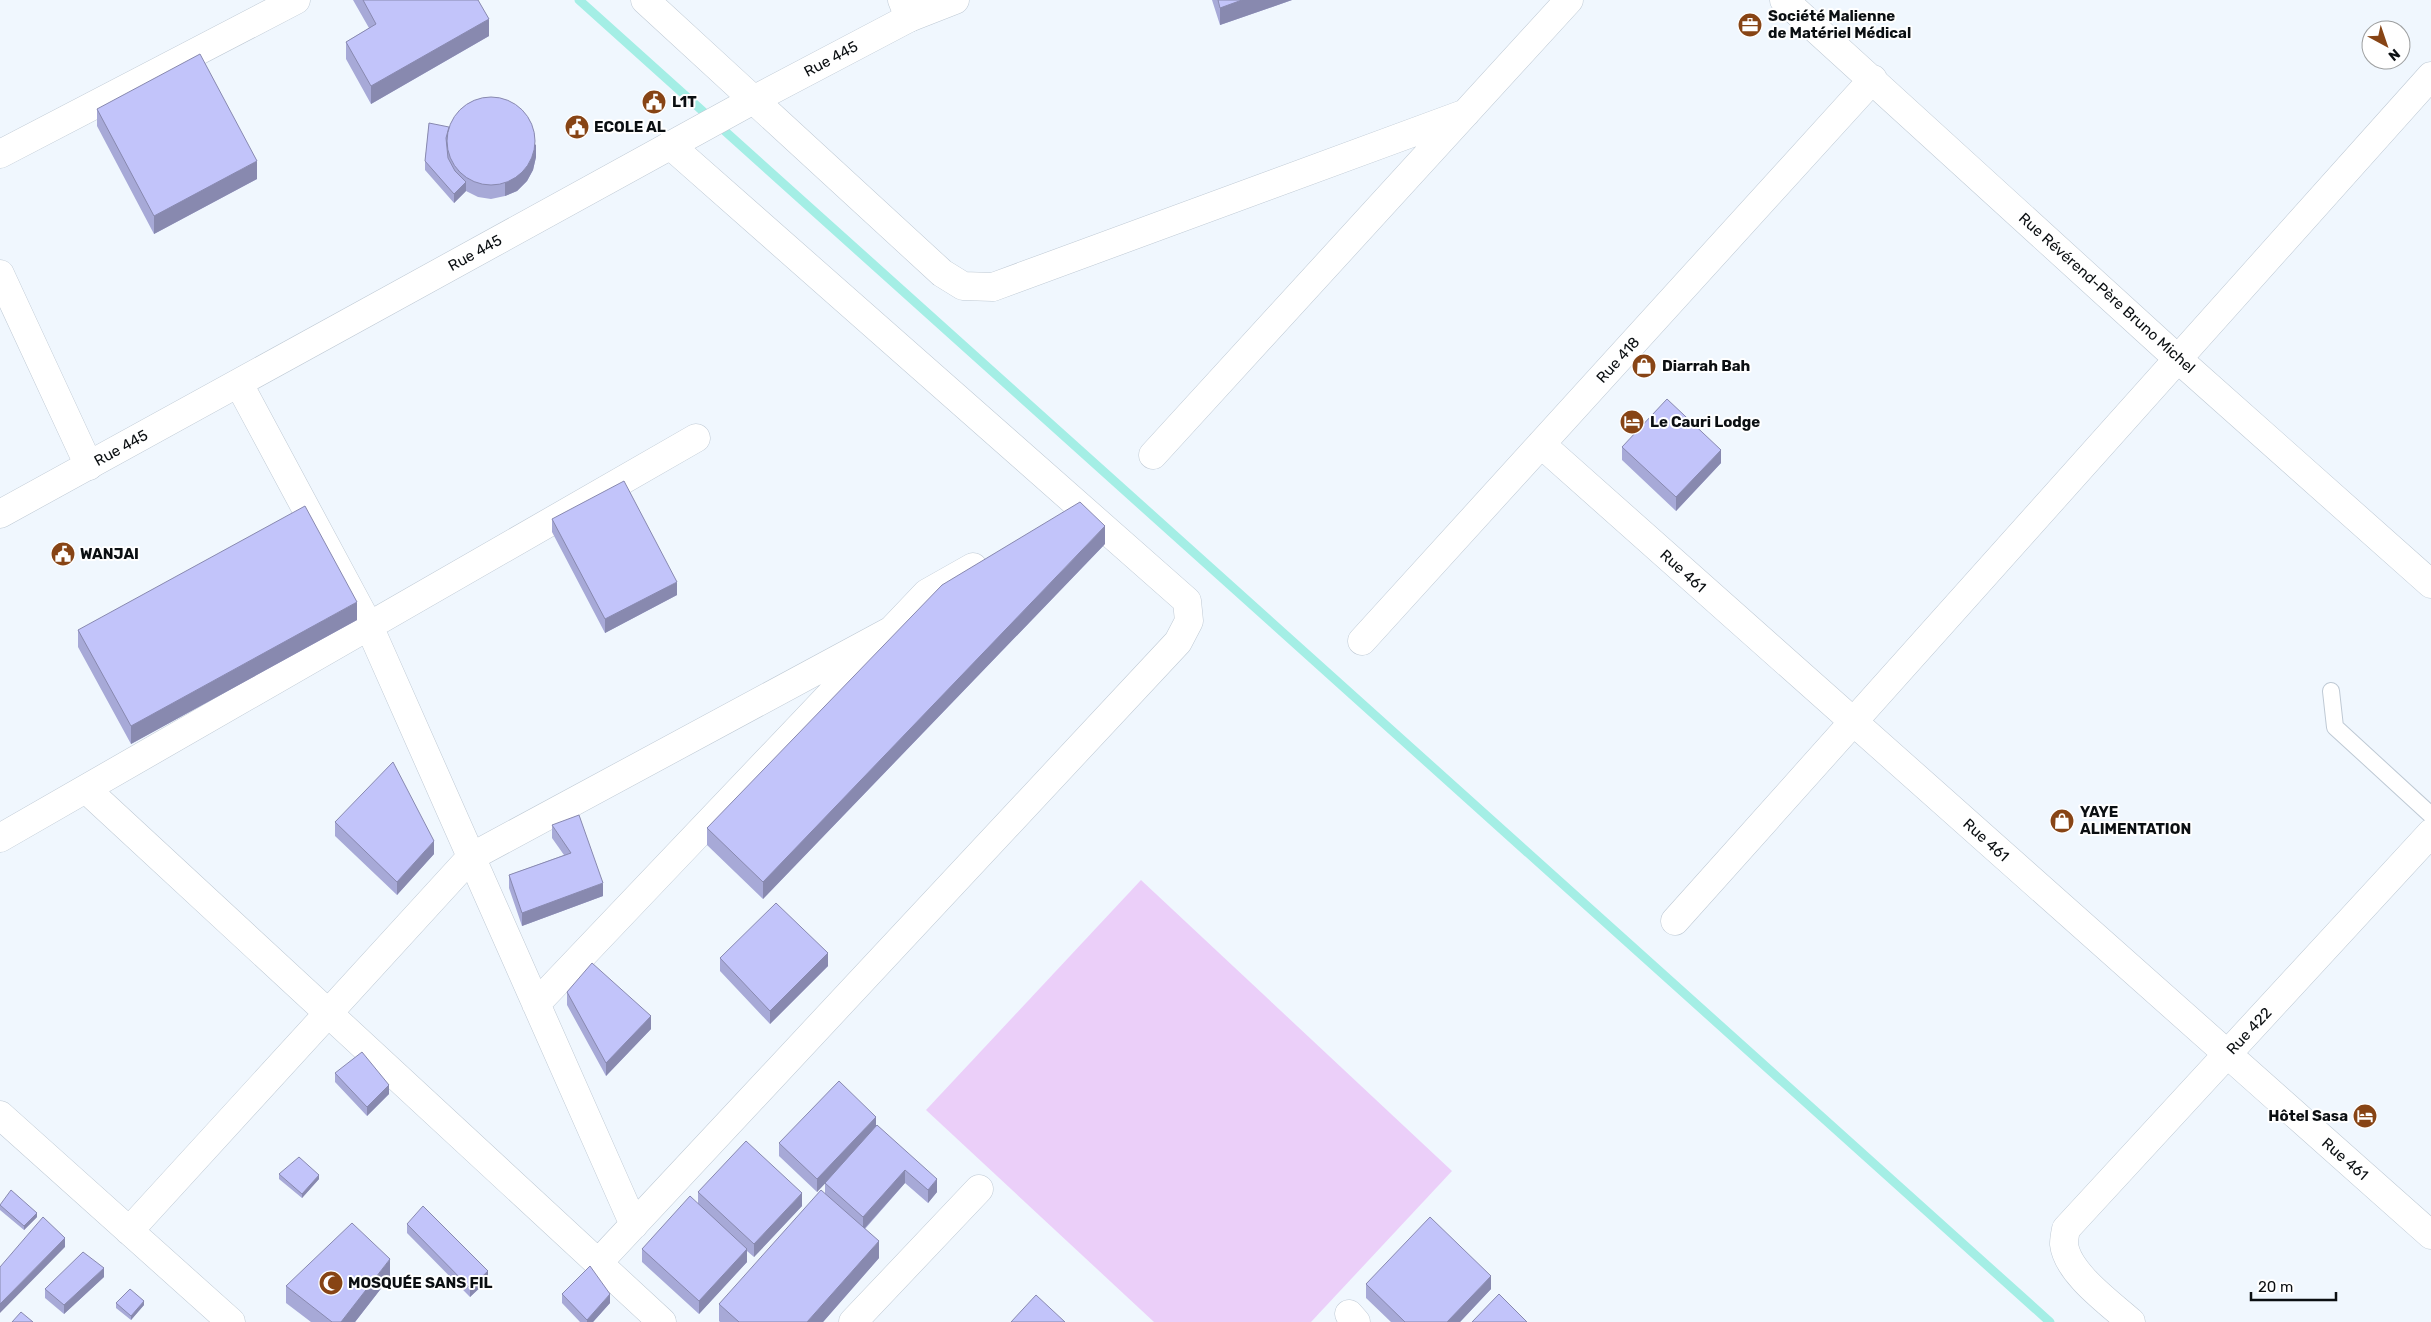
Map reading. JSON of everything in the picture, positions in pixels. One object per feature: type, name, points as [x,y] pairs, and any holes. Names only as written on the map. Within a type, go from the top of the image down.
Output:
[{"type":"street","points":[[0,154],[296,0]]},
{"type":"street","points":[[645,0],[942,273],[963,286],[993,287],[1466,113]]},
{"type":"street","name":"Rue 445","points":[[0,514],[731,112],[905,9],[955,0]]},
{"type":"street","points":[[1153,455],[1569,0]]},
{"type":"street","name":"Rue Révérend-Père Bruno Michel","points":[[1784,0],[1873,79],[2178,359],[2431,584]]},
{"type":"street","points":[[1675,921],[2431,76]]},
{"type":"street","name":"Rue 418","points":[[1362,642],[1873,79]]},
{"type":"street","points":[[598,1263],[1178,642],[1190,621],[1187,601],[1078,506],[676,142]]},
{"type":"street","points":[[0,274],[89,466]]},
{"type":"street","points":[[238,384],[369,626],[634,1225]]},
{"type":"street","points":[[0,838],[696,438]]},
{"type":"street","name":"Rue 461","points":[[1541,444],[2431,1235]]},
{"type":"street","points":[[1053,521],[1078,506]]},
{"type":"street","points":[[536,1004],[927,593],[994,555]]},
{"type":"street","points":[[129,1231],[471,857],[890,631]]},
{"type":"street","points":[[86,789],[598,1263],[654,1319]]},
{"type":"street","name":"Rue 422","points":[[2131,1322],[2080,1276],[2070,1261],[2064,1245],[2066,1228],[2431,833]]},
{"type":"street","points":[[3,1123],[231,1322]]},
{"type":"street","points":[[853,1322],[979,1190]]},
{"type":"lane","points":[[2331,691],[2335,727],[2431,815]]},
{"type":"shaded area","points":[[1141,880],[1452,1171],[1311,1322],[1154,1322],[926,1110]]},
{"type":"building","points":[[363,0],[478,0],[489,19],[371,86],[346,42],[376,24]]},
{"type":"building","points":[[1218,0],[1242,0],[1220,8]]},
{"type":"building","points":[[200,54],[257,161],[154,216],[97,109]]},
{"type":"building","points":[[482,97],[500,97],[516,104],[528,116],[535,132],[535,150],[528,166],[516,178],[500,185],[482,185],[466,178],[454,166],[447,150],[447,132],[454,116],[466,104]]},
{"type":"building","points":[[429,123],[449,127],[446,138],[448,158],[455,171],[466,182],[454,194],[425,161]]},
{"type":"building","name":"Le Cauri Lodge","points":[[1667,399],[1721,450],[1676,497],[1622,447]]},
{"type":"building","points":[[624,481],[677,582],[605,619],[552,519]]},
{"type":"building","points":[[1080,502],[1105,526],[763,882],[707,828],[942,585]]},
{"type":"building","points":[[305,506],[357,602],[131,726],[78,630]]},
{"type":"building","points":[[393,762],[434,841],[397,882],[335,822]]},
{"type":"building","points":[[579,815],[603,883],[522,913],[509,875],[571,853],[552,825]]},
{"type":"building","points":[[776,903],[828,953],[770,1011],[720,958]]},
{"type":"building","points":[[592,963],[651,1016],[606,1063],[567,992]]},
{"type":"building","points":[[362,1052],[389,1085],[367,1107],[335,1073]]},
{"type":"building","points":[[839,1081],[876,1117],[817,1179],[779,1143]]},
{"type":"building","points":[[877,1125],[937,1179],[928,1190],[905,1170],[863,1217],[825,1183]]},
{"type":"building","points":[[746,1141],[802,1193],[754,1244],[698,1192]]},
{"type":"building","points":[[299,1157],[319,1175],[302,1194],[279,1174]]},
{"type":"building","points":[[11,1190],[37,1213],[24,1226],[0,1205]]},
{"type":"building","points":[[821,1190],[879,1241],[807,1322],[739,1322],[719,1304]]},
{"type":"building","points":[[690,1196],[747,1249],[699,1301],[642,1249]]},
{"type":"building","points":[[423,1206],[488,1271],[470,1288],[407,1224]]},
{"type":"building","points":[[43,1217],[65,1238],[0,1304],[0,1267]]},
{"type":"building","points":[[1430,1217],[1491,1276],[1447,1322],[1405,1322],[1366,1284]]},
{"type":"building","points":[[352,1223],[390,1259],[341,1322],[332,1322],[286,1286]]},
{"type":"building","points":[[83,1252],[104,1268],[64,1305],[45,1289]]},
{"type":"building","points":[[590,1266],[610,1294],[587,1320],[562,1294]]},
{"type":"building","points":[[130,1289],[144,1301],[131,1316],[116,1303]]},
{"type":"building","points":[[1499,1294],[1527,1322],[1472,1322]]},
{"type":"building","points":[[1036,1295],[1065,1322],[1011,1322]]},
{"type":"building","points":[[21,1312],[33,1322],[12,1322]]},
{"type":"waterway","points":[[579,0],[2050,1322]]},
{"type":"place","name":"Société Malienne de Matériel Médical","points":[[1750,25]]},
{"type":"place","name":"L1T","points":[[654,102]]},
{"type":"place","name":"ECOLE AL","points":[[577,127]]},
{"type":"place","name":"Diarrah Bah","points":[[1644,366]]},
{"type":"place","name":"Le Cauri Lodge","points":[[1632,422]]},
{"type":"place","name":"WANJAI","points":[[63,554]]},
{"type":"place","name":"YAYE ALIMENTATION","points":[[2062,821]]},
{"type":"place","name":"Hôtel Sasa","points":[[2365,1116]]},
{"type":"place","name":"MOSQUÉE SANS FIL","points":[[331,1283]]}]
